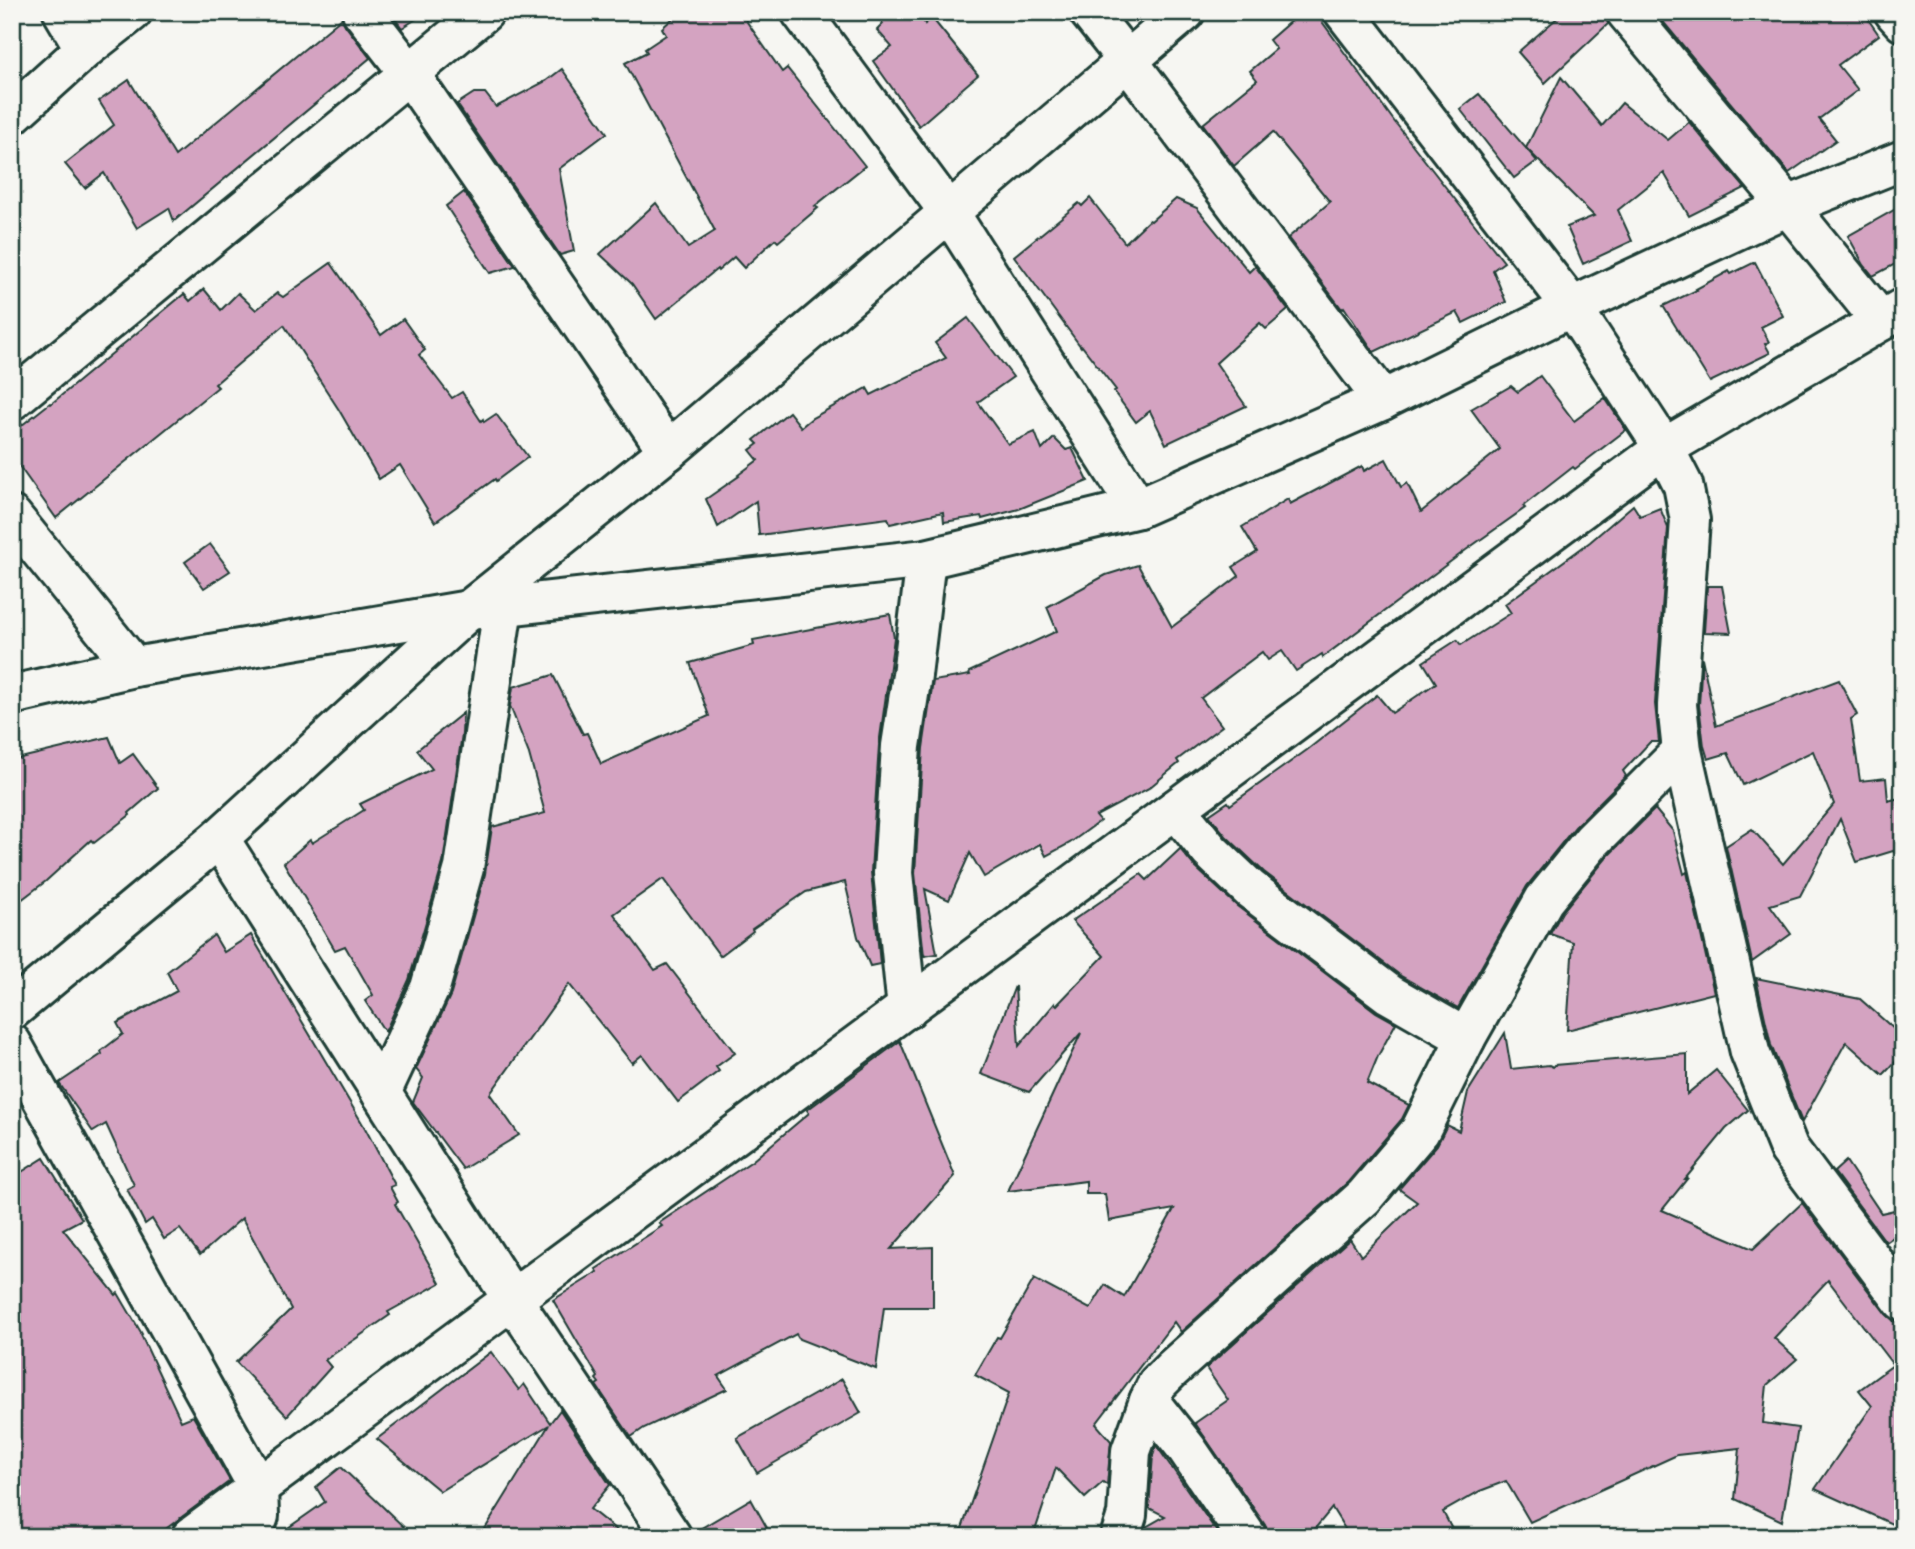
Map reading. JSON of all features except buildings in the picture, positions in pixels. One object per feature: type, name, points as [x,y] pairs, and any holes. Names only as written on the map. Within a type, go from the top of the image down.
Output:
[{"type":"street","points":[[63,12],[85,49]]},
{"type":"street","points":[[12,115],[85,49],[132,12]]},
{"type":"street","points":[[362,12],[409,74],[668,451]]},
{"type":"street","points":[[12,400],[484,12]]},
{"type":"street","points":[[801,12],[949,212],[1138,508]]},
{"type":"street","points":[[1089,12],[1383,400]]},
{"type":"street","points":[[12,1010],[219,838],[668,451],[1185,12]]},
{"type":"street","points":[[1344,12],[1572,307],[1664,448],[1683,485],[1690,520],[1677,705],[1682,751],[1750,1052],[1789,1149],[1903,1301]]},
{"type":"street","points":[[191,1537],[261,1519],[513,1300],[1664,448],[1892,314],[1788,206],[1626,12]]},
{"type":"street","points":[[1894,12],[1903,22]]},
{"type":"street","points":[[12,695],[134,667],[486,609],[926,559],[1138,508],[1383,400],[1572,307],[1788,206],[1903,160]]},
{"type":"street","points":[[12,516],[134,667]]},
{"type":"street","points":[[907,1009],[893,873],[901,746],[926,559]]},
{"type":"street","points":[[382,1093],[430,988],[464,867],[486,609]]},
{"type":"street","points":[[1120,1537],[1127,1515],[1131,1451],[1157,1384],[1364,1197],[1420,1130],[1466,1038],[1545,900],[1592,841],[1682,751]]},
{"type":"street","points":[[1176,809],[1210,850],[1250,889],[1389,994],[1466,1038]]},
{"type":"street","points":[[219,838],[513,1300],[672,1537]]},
{"type":"street","points":[[12,1044],[261,1519]]},
{"type":"street","points":[[1149,1401],[1187,1449],[1247,1537]]}]
